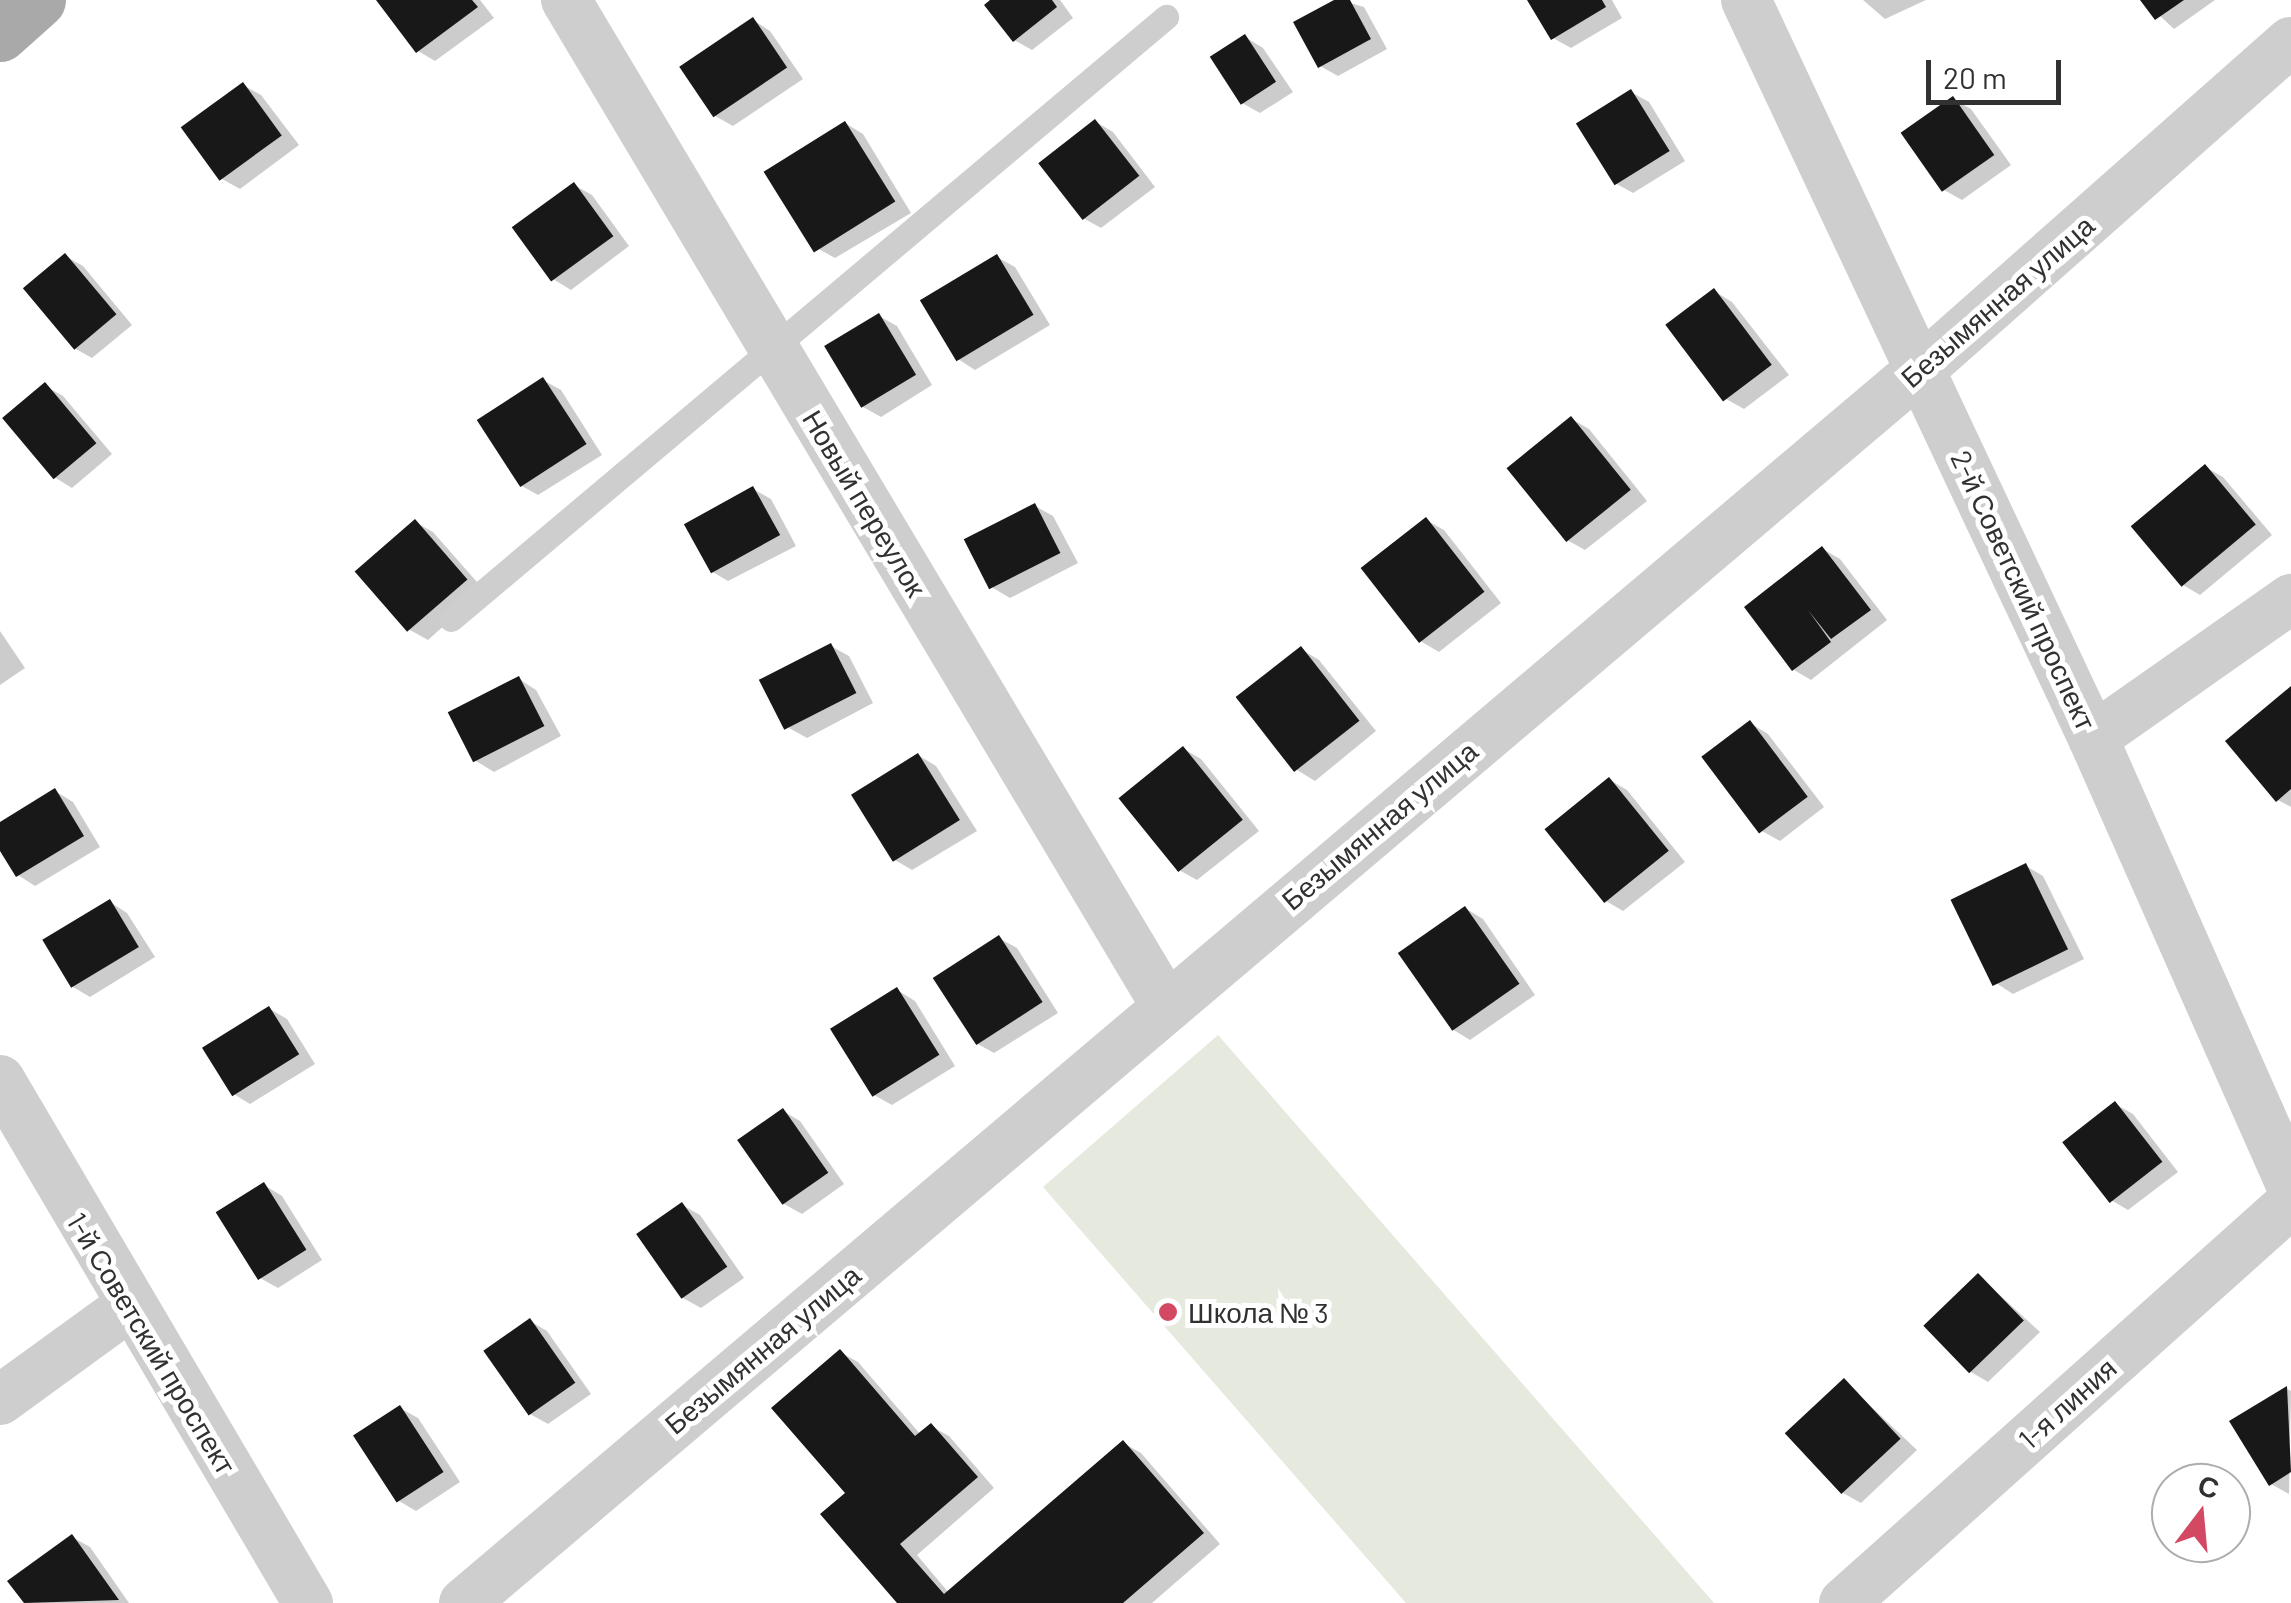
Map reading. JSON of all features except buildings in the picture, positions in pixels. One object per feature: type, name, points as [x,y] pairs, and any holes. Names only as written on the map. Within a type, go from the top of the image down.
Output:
[{"type":"main road","points":[[0,34],[38,0]]},
{"type":"street","name":"Новый переулок","points":[[566,0],[1165,1004]]},
{"type":"street","name":"2-й Советский проспект","points":[[1746,0],[1922,368],[2291,1184]]},
{"type":"street","name":"Безымянная улица","points":[[464,1603],[1165,1004],[1922,368],[2291,42]]},
{"type":"street","points":[[2092,738],[2291,599]]},
{"type":"street","name":"1-й Советский проспект","points":[[0,1080],[128,1307],[308,1603]]},
{"type":"street","name":"1-я линия","points":[[1844,1603],[2291,1202]]},
{"type":"street","points":[[0,1400],[128,1307]]},
{"type":"lane","points":[[451,619],[775,352],[1166,17]]},
{"type":"shaded area","points":[[1218,1035],[1714,1603],[1406,1603],[1043,1187]]},
{"type":"place","name":"Школа № 3","points":[[1168,1312]]}]
